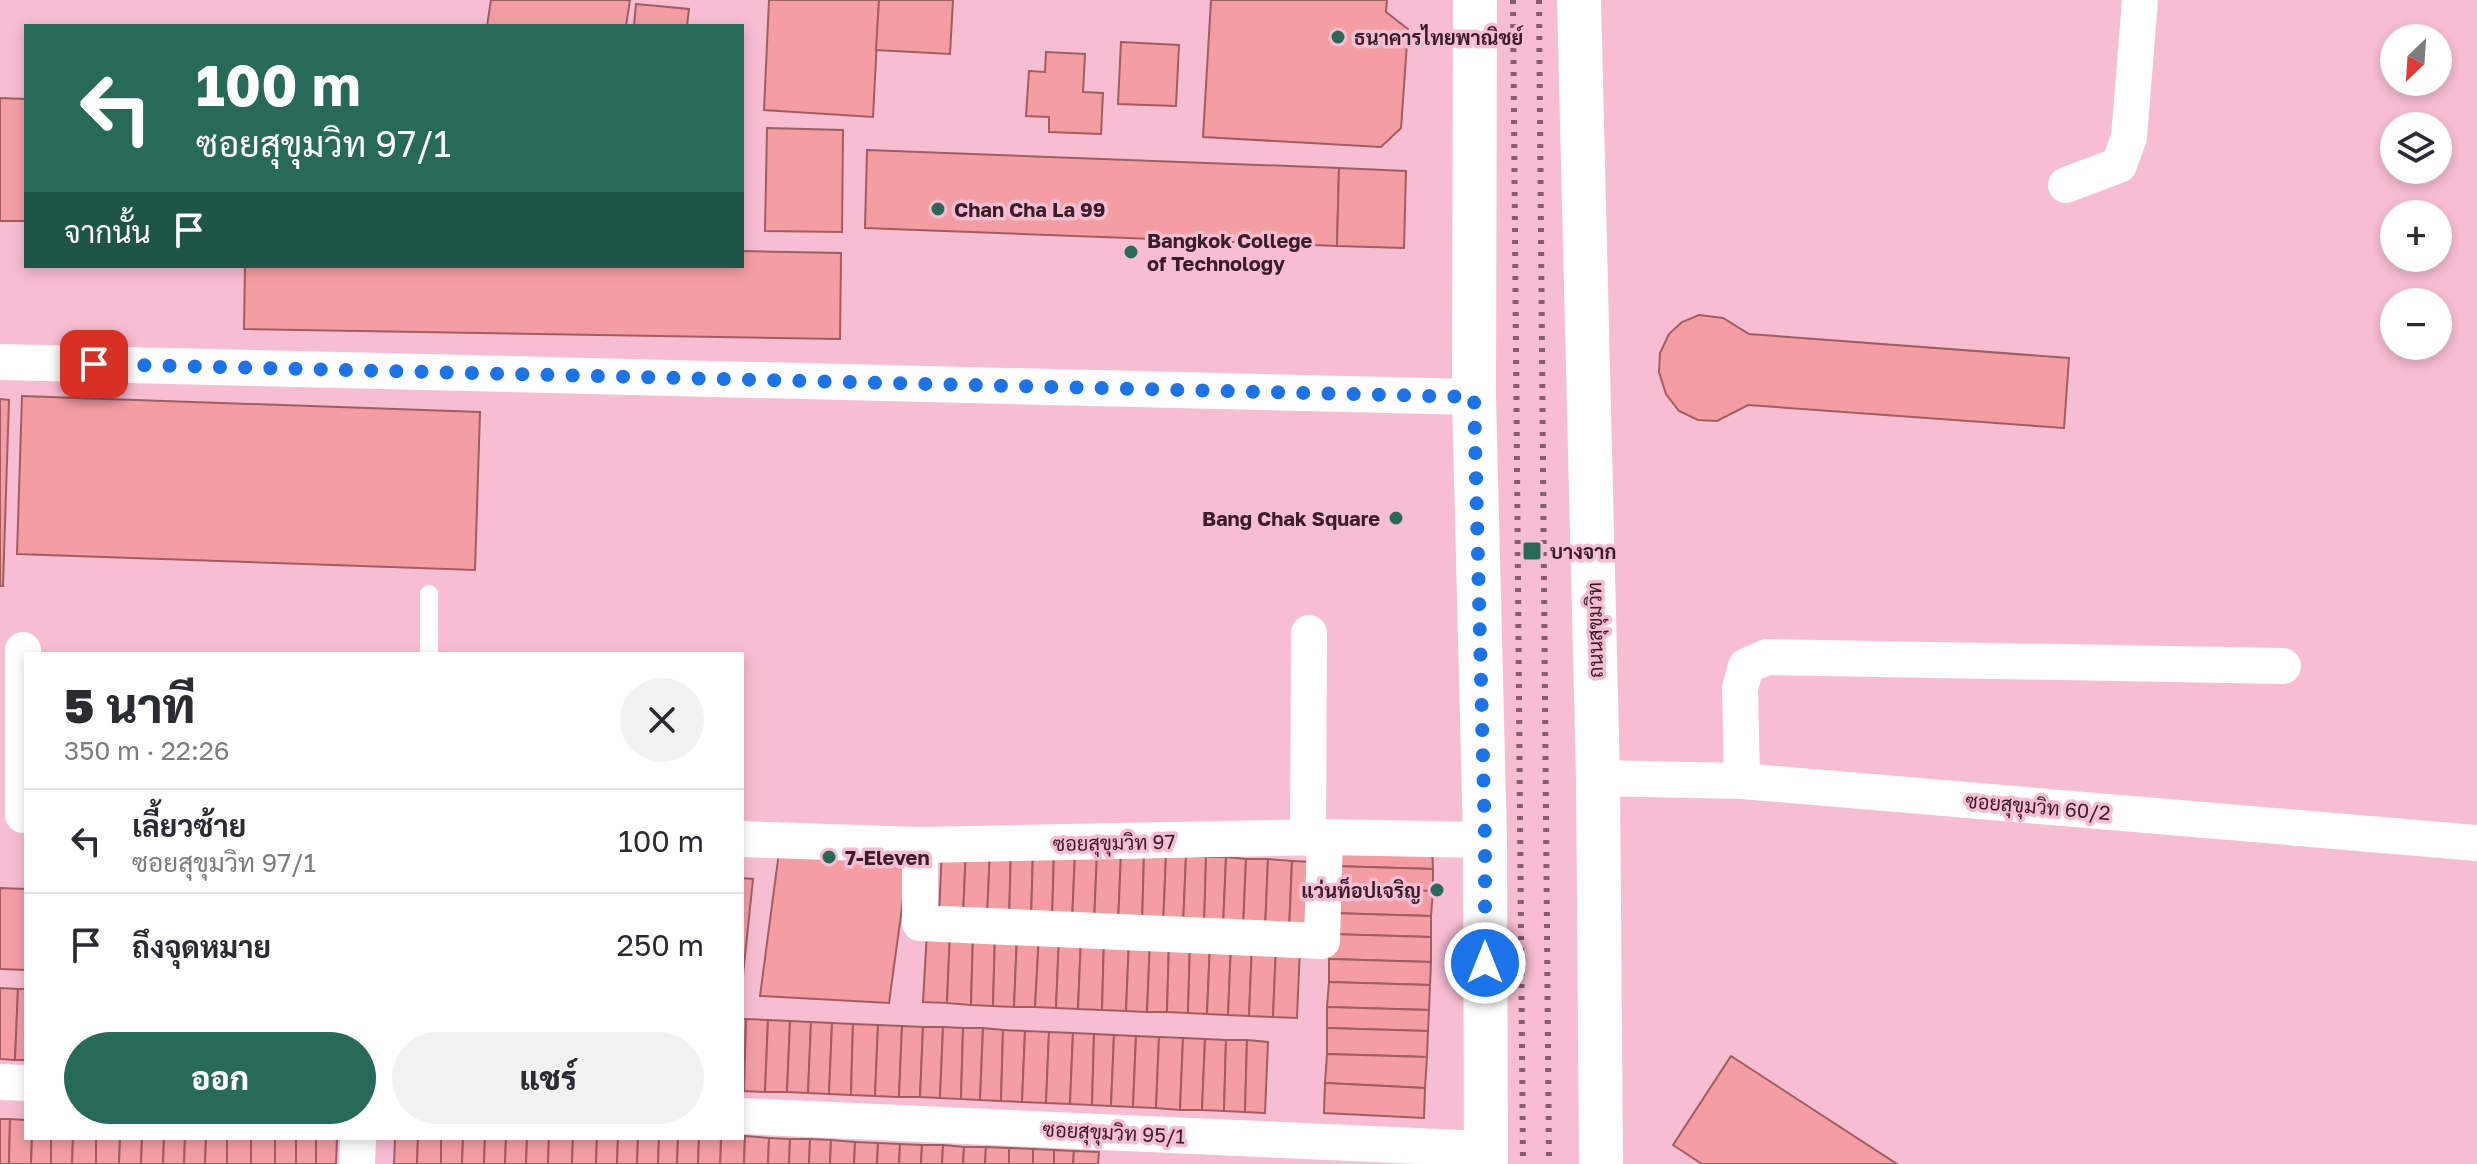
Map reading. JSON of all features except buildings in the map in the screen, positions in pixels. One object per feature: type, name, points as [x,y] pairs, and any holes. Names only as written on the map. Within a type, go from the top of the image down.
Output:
[{"type":"main road","points":[[1475,0],[1474,397],[1485,840],[1486,1156]]},
{"type":"main road","name":"ถนนสุขุมวิท","points":[[1579,0],[1598,778],[1601,1164]]},
{"type":"street","points":[[2066,185],[2119,165],[2125,153],[2129,137],[2140,0]]},
{"type":"street","points":[[0,362],[1474,397]]},
{"type":"street","points":[[920,845],[920,923],[1322,941],[1309,633]]},
{"type":"street","points":[[16,815],[23,650]]},
{"type":"street","points":[[1742,781],[1740,688],[1746,666],[1767,657],[2283,666]]},
{"type":"street","name":"ซอยสุขุมวิท 60/2","points":[[1598,778],[1742,781],[2477,843]]},
{"type":"street","name":"ซอยสุขุมวิท 97","points":[[744,839],[920,845],[1316,837],[1485,840]]},
{"type":"street","points":[[0,1082],[24,1083]]},
{"type":"street","name":"ซอยสุขุมวิท 95/1","points":[[744,1116],[1486,1156]]},
{"type":"street","points":[[357,1164],[358,1140]]},
{"type":"lane","points":[[429,594],[429,652]]},
{"type":"railway","points":[[1513,0],[1523,1164]]},
{"type":"railway","points":[[1539,0],[1549,1164]]},
{"type":"place","name":"ธนาคารไทยพาณิชย์","points":[[1338,37]]},
{"type":"place","name":"Chan Cha La 99","points":[[938,209]]},
{"type":"place","name":"Bangkok College of Technology","points":[[1131,252]]},
{"type":"place","name":"Bang Chak Square","points":[[1396,518]]},
{"type":"place","name":"บางจาก","points":[[1532,551]]},
{"type":"place","name":"7-Eleven","points":[[829,857]]},
{"type":"place","name":"แว่นท็อปเจริญ","points":[[1437,890]]},
{"type":"route","points":[[94,364],[1474,397],[1485,963]]}]
